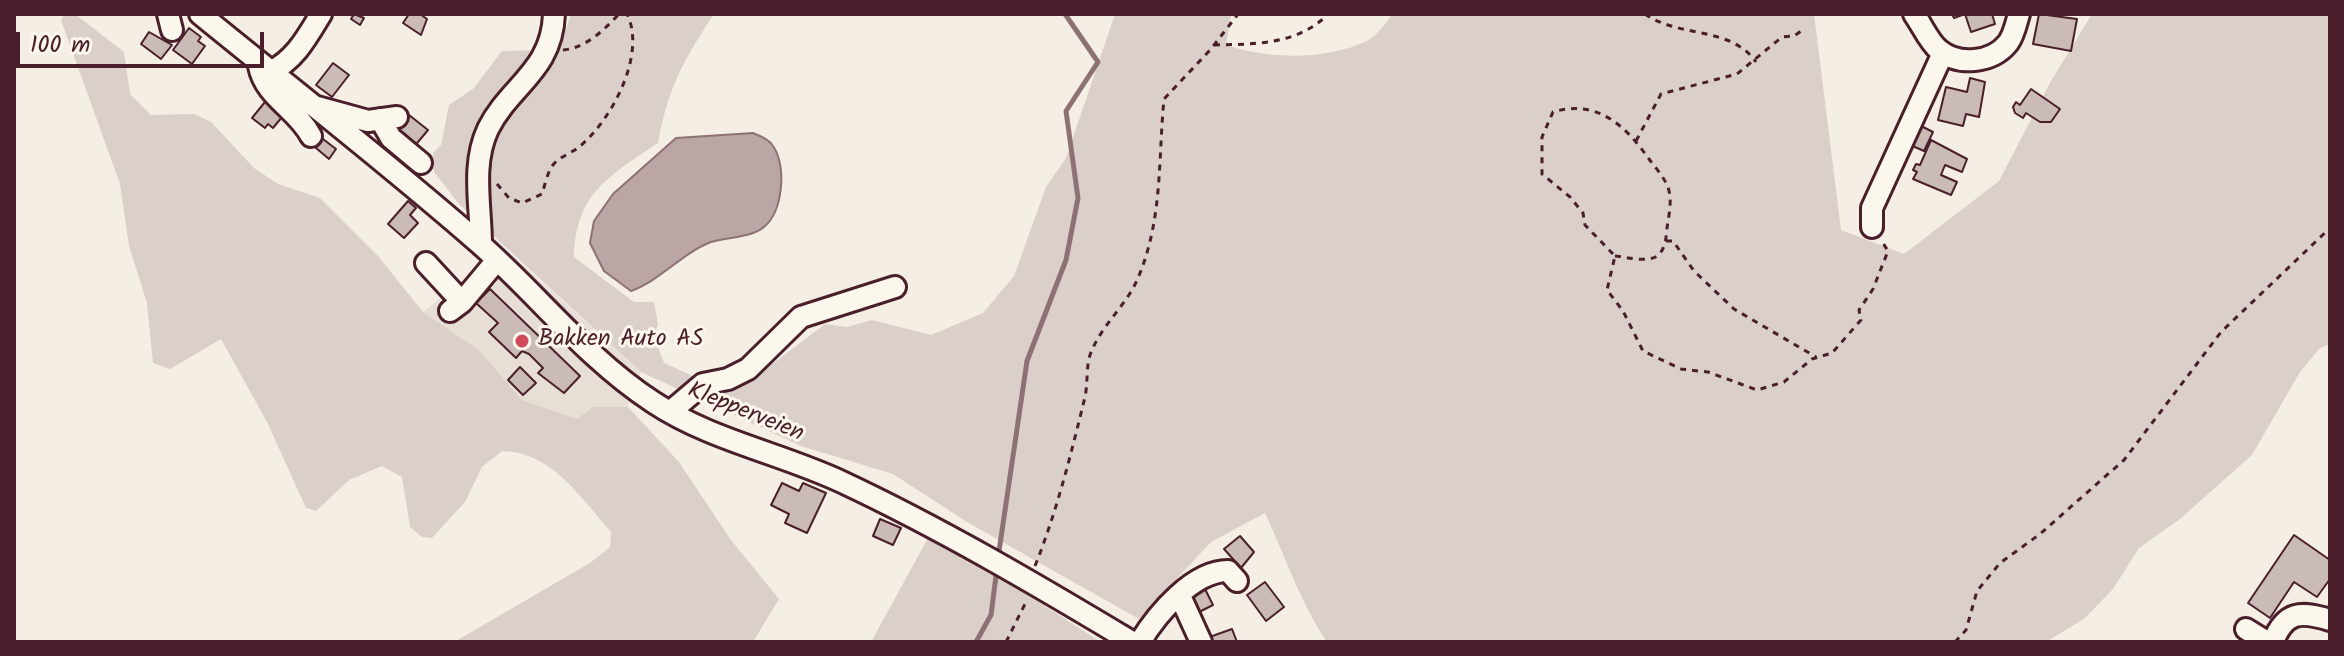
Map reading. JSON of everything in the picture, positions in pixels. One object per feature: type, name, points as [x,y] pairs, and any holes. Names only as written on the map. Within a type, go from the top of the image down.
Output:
[{"type":"street","name":"Klepperveien","points":[[200,14],[481,245],[620,378],[670,412],[709,432],[838,480],[915,517],[1132,642]]},
{"type":"street","points":[[311,136],[300,117],[272,94],[261,79],[264,67],[285,65],[321,14]]},
{"type":"street","points":[[481,245],[479,154],[496,115],[524,85],[548,48],[554,14]]},
{"type":"street","points":[[1914,14],[1943,53],[1970,61],[2000,51],[2009,42],[2019,14]]},
{"type":"street","points":[[1872,227],[1876,198],[1943,53]]},
{"type":"street","points":[[313,106],[368,121],[388,118],[391,138],[421,163]]},
{"type":"street","points":[[426,263],[456,306],[497,260]]},
{"type":"street","points":[[670,412],[703,384],[728,379],[748,369],[801,317],[895,287]]},
{"type":"street","points":[[1140,642],[1180,596],[1214,571],[1228,571],[1237,581]]},
{"type":"street","points":[[1180,596],[1201,642]]},
{"type":"street","points":[[2246,629],[2270,642],[2286,619],[2294,614],[2308,612],[2330,620]]},
{"type":"path","points":[[548,48],[575,49],[619,14]]},
{"type":"path","points":[[495,182],[509,198],[522,203],[534,199],[542,194],[550,169],[581,146],[608,114],[619,96],[631,55],[634,35],[627,14]]},
{"type":"path","points":[[1006,642],[1032,582],[1049,530],[1086,392],[1090,356],[1107,320],[1137,281],[1155,228],[1161,185],[1164,99],[1238,14]]},
{"type":"path","points":[[1214,45],[1266,44],[1314,29],[1328,14]]},
{"type":"path","points":[[1645,14],[1709,37],[1736,41],[1756,62]]},
{"type":"path","points":[[1636,141],[1661,94],[1737,74],[1756,62],[1782,37],[1794,36],[1801,31]]},
{"type":"path","points":[[1598,110],[1617,122],[1636,141],[1667,185],[1670,206],[1666,241],[1656,257],[1615,256],[1585,225],[1583,213],[1570,197],[1542,174],[1542,137],[1553,112],[1598,110]]},
{"type":"path","points":[[1615,256],[1607,290],[1623,311],[1639,345],[1659,360],[1762,390],[1784,382],[1817,358],[1832,353],[1861,320],[1859,310],[1873,289],[1888,251],[1872,227]]},
{"type":"path","points":[[1955,642],[1966,630],[1977,591],[2000,563],[2040,534],[2124,460],[2221,332],[2330,228]]},
{"type":"path","points":[[1666,241],[1673,241],[1694,271],[1734,309],[1817,358]]},
{"type":"shaded area","points":[[65,14],[75,14],[124,52],[130,94],[151,115],[194,114],[211,122],[254,168],[278,184],[320,198],[378,256],[423,312],[479,350],[522,400],[577,419],[593,407],[628,407],[679,462],[731,540],[779,599],[753,642],[454,642],[590,563],[610,547],[611,532],[576,491],[550,468],[520,453],[502,451],[482,467],[465,502],[432,538],[422,537],[410,527],[402,477],[382,466],[349,480],[316,511],[306,508],[267,422],[221,339],[170,369],[153,363],[147,303],[129,246],[120,184],[61,20]]},
{"type":"shaded area","points":[[571,14],[714,14],[678,76],[658,143],[598,188],[581,217],[574,257],[634,302],[654,302],[658,324],[654,335],[664,363],[697,378],[745,385],[825,324],[847,327],[872,320],[931,335],[983,313],[1014,276],[1046,187],[1066,158],[1115,14],[1231,14],[1226,45],[1260,53],[1296,56],[1333,52],[1367,41],[1393,14],[1814,14],[1841,230],[1904,254],[1999,181],[2051,81],[2092,14],[2330,14],[2330,344],[2320,348],[2300,372],[2252,455],[2180,519],[2139,548],[2113,589],[2085,618],[2046,642],[1327,642],[1301,596],[1265,513],[1211,542],[1139,619],[967,522],[893,474],[801,446],[641,372],[459,204],[434,172],[433,153],[441,145],[449,105],[473,89],[502,51],[542,50],[562,42]]},
{"type":"shaded area","points":[[753,133],[771,144],[780,165],[779,200],[764,227],[700,247],[631,291],[604,271],[590,243],[594,221],[613,194],[676,138]]},
{"type":"shaded area","points":[[504,248],[641,372],[628,407],[593,407],[577,420],[522,400],[479,350],[423,312]]},
{"type":"shaded area","points":[[928,538],[981,565],[1101,642],[871,642]]},
{"type":"building","points":[[354,14],[364,18],[360,25],[351,19]]},
{"type":"building","points":[[409,14],[420,14],[427,19],[421,35],[403,23]]},
{"type":"building","points":[[1965,14],[1992,14],[1995,24],[1971,32]]},
{"type":"building","points":[[2039,14],[2077,19],[2071,51],[2033,44]]},
{"type":"building","points":[[189,28],[201,37],[198,41],[205,46],[192,64],[173,50]]},
{"type":"building","points":[[149,32],[172,45],[161,59],[141,44]]},
{"type":"building","points":[[333,63],[349,75],[332,97],[316,85]]},
{"type":"building","points":[[1970,78],[1985,82],[1979,117],[1966,114],[1963,126],[1938,120],[1946,87],[1967,92]]},
{"type":"building","points":[[2031,89],[2060,109],[2051,122],[2040,122],[2026,113],[2023,118],[2015,113],[2013,107],[2016,102],[2020,105]]},
{"type":"building","points":[[269,97],[286,120],[282,117],[273,128],[268,124],[265,128],[252,118]]},
{"type":"building","points":[[409,115],[428,130],[413,148],[395,133]]},
{"type":"building","points":[[1917,124],[1933,132],[1924,151],[1908,144]]},
{"type":"building","points":[[323,139],[336,149],[329,159],[316,148]]},
{"type":"building","points":[[1931,140],[1967,159],[1962,172],[1945,165],[1941,175],[1957,182],[1951,195],[1913,179],[1917,172],[1913,170],[1916,164],[1920,165]]},
{"type":"building","points":[[408,201],[416,208],[410,215],[418,223],[404,238],[388,224]]},
{"type":"building","name":"Bakken Auto AS","points":[[490,289],[580,376],[564,393],[538,373],[543,368],[529,354],[522,351],[516,358],[489,332],[498,323],[476,303]]},
{"type":"building","points":[[520,367],[536,383],[523,395],[508,380]]},
{"type":"building","points":[[782,483],[799,491],[803,483],[826,493],[807,533],[785,523],[789,514],[771,505]]},
{"type":"building","points":[[880,519],[901,528],[893,545],[873,536]]},
{"type":"building","points":[[2294,535],[2330,560],[2330,579],[2317,597],[2294,582],[2270,618],[2248,603]]},
{"type":"building","points":[[1240,536],[1254,552],[1241,568],[1224,549]]},
{"type":"building","points":[[1265,582],[1284,607],[1266,621],[1247,595]]},
{"type":"building","points":[[1205,589],[1213,605],[1197,613],[1189,597]]},
{"type":"building","points":[[1232,629],[1237,642],[1205,642],[1204,639]]},
{"type":"waterway","points":[[998,558],[1027,361],[1066,260],[1078,198],[1066,111],[1098,62],[1065,14]]},
{"type":"waterway","points":[[976,642],[991,615],[997,568]]},
{"type":"place","name":"Bakken Auto AS","points":[[522,341]]}]
